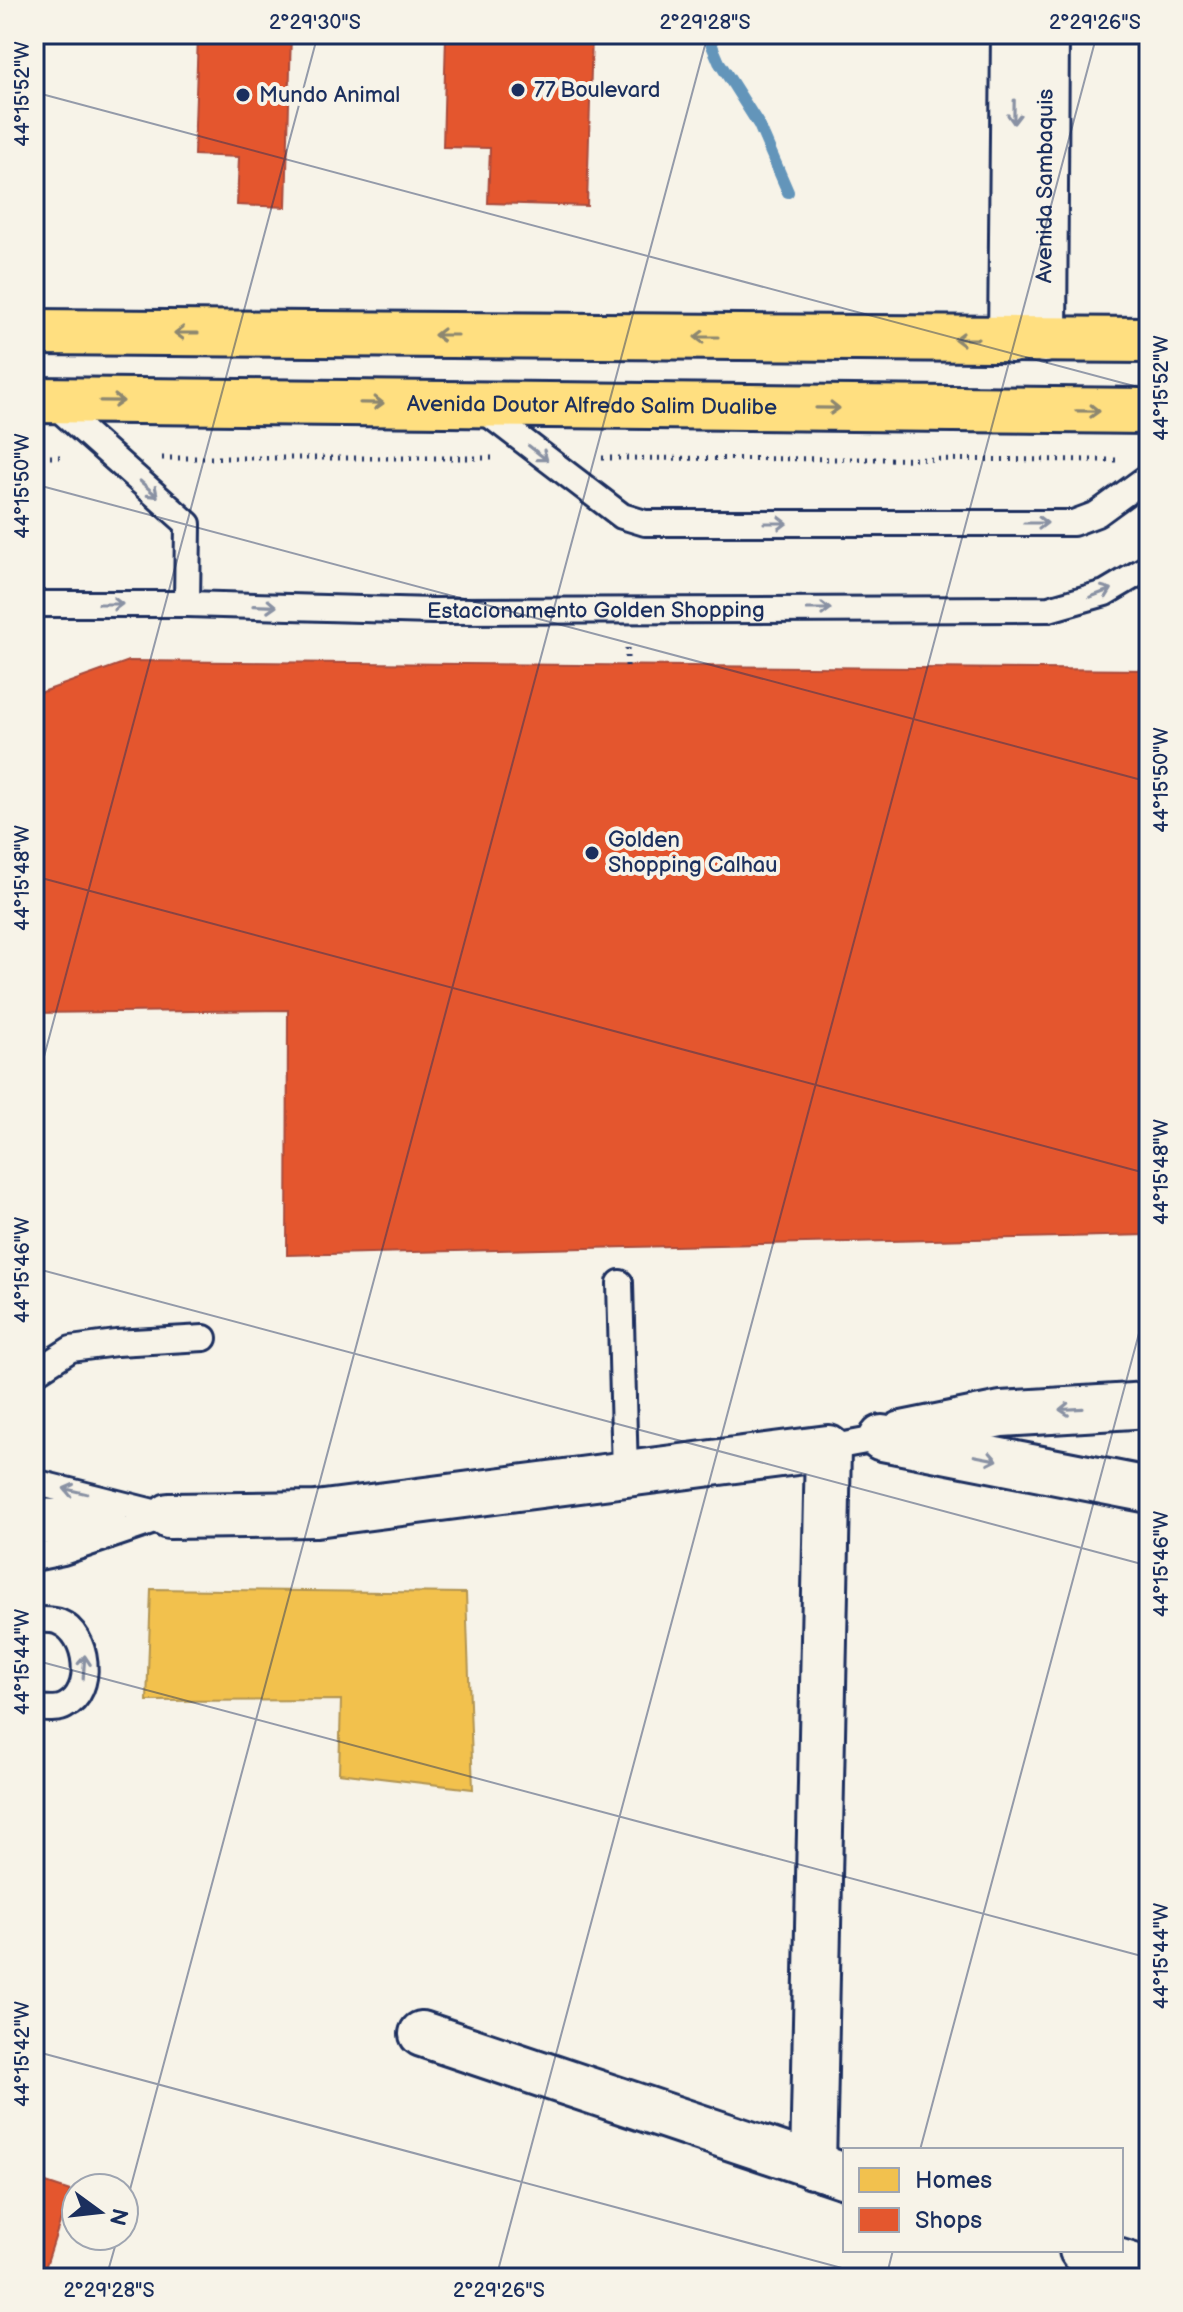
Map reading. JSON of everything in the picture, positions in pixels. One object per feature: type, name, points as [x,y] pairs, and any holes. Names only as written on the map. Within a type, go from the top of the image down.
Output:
[{"type":"main road","points":[[34,332],[1149,340]]},
{"type":"main road","points":[[477,405],[476,383],[486,360],[502,347],[543,336]]},
{"type":"main road","name":"Avenida Doutor Alfredo Salim Dualibe","points":[[42,400],[1149,411]]},
{"type":"street","name":"Avenida Sambaquis","points":[[1014,34],[1027,340]]},
{"type":"street","name":"Avenida Sambaquis","points":[[1027,340],[1046,34]]},
{"type":"street","points":[[882,1438],[1001,1414],[1149,1405]]},
{"type":"street","points":[[882,1438],[1149,1490]]},
{"type":"street","points":[[169,1516],[316,1514],[828,1448],[829,2171],[422,2034]]},
{"type":"street","points":[[1088,2252],[1149,2271]]},
{"type":"lane","points":[[42,400],[114,458],[188,524],[187,604]]},
{"type":"lane","points":[[477,405],[622,516],[645,523],[1073,523],[1097,514],[1149,476]]},
{"type":"lane","name":"Estacionamento Golden Shopping","points":[[34,604],[187,604],[433,611],[1049,609],[1105,593],[1149,567]]},
{"type":"lane","points":[[620,1283],[625,1474]]},
{"type":"lane","points":[[34,1373],[71,1349],[204,1338]]},
{"type":"lane","points":[[828,1448],[882,1438]]},
{"type":"lane","points":[[34,1482],[169,1516]]},
{"type":"lane","points":[[34,1511],[169,1516]]},
{"type":"lane","points":[[34,1533],[169,1516]]},
{"type":"lane","points":[[34,1558],[63,1552],[169,1516]]},
{"type":"lane","points":[[34,1620],[59,1621],[77,1634],[85,1651],[83,1684],[76,1698],[64,1707],[34,1708]]},
{"type":"path","points":[[114,458],[1119,460]]},
{"type":"building: Homes","points":[[151,1589],[466,1593],[473,1789],[339,1773],[341,1700],[147,1701]]},
{"type":"building: Shops","name":"Mundo Animal","points":[[198,34],[291,34],[286,207],[237,205],[239,157],[194,155]]},
{"type":"building: Shops","name":"77 Boulevard","points":[[446,34],[592,34],[587,206],[488,203],[490,148],[443,147]]},
{"type":"building: Shops","name":"Golden Shopping Calhau","points":[[129,661],[1149,670],[1149,1235],[287,1255],[288,1010],[34,1013],[34,695]]},
{"type":"building: Shops","points":[[34,2179],[60,2188],[60,2222],[42,2278],[34,2278]]},
{"type":"waterway","points":[[707,34],[719,62],[759,125],[788,192]]},
{"type":"place","name":"77 Boulevard","points":[[518,90]]},
{"type":"place","name":"Mundo Animal","points":[[243,95]]},
{"type":"place","name":"Golden Shopping Calhau","points":[[592,853]]}]
